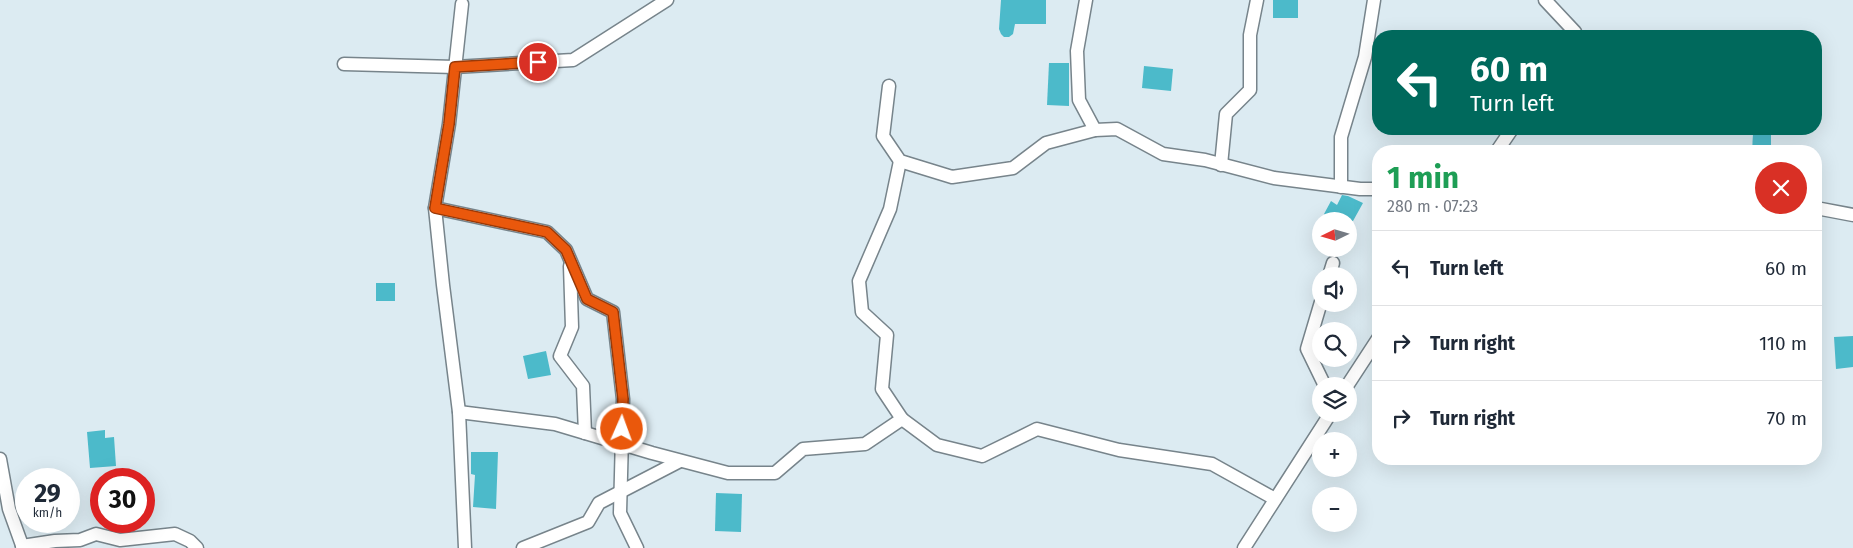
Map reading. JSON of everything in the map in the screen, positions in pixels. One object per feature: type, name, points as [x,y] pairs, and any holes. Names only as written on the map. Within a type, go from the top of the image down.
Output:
[{"type":"street","points":[[344,64],[455,67],[573,60],[667,0]]},
{"type":"street","points":[[1086,0],[1077,51],[1079,100],[1095,130]]},
{"type":"street","points":[[1221,164],[1226,114],[1250,90],[1250,35],[1256,0]]},
{"type":"street","points":[[1340,186],[1341,138],[1365,57],[1374,0]]},
{"type":"street","points":[[1545,0],[1573,30]]},
{"type":"street","points":[[462,4],[449,124],[435,208],[459,412],[465,548]]},
{"type":"street","points":[[889,86],[883,136],[900,161],[952,177],[1013,168],[1046,143],[1095,130],[1117,129],[1163,154],[1205,160],[1274,178],[1372,188]]},
{"type":"street","points":[[900,161],[890,209],[859,281],[862,312],[887,335],[882,389],[902,419],[937,445],[982,456],[1037,429],[1119,450],[1212,464],[1276,499]]},
{"type":"street","points":[[435,208],[547,232],[566,250],[587,299],[613,312],[623,399],[620,513],[637,548]]},
{"type":"street","points":[[1822,209],[1853,215]]},
{"type":"street","points":[[570,259],[572,327],[560,356],[583,386],[585,433]]},
{"type":"street","points":[[1332,267],[1333,263]]},
{"type":"street","points":[[1318,312],[1307,349],[1321,377]]},
{"type":"street","points":[[1353,377],[1372,348]]},
{"type":"street","points":[[459,412],[555,424],[680,461],[728,473],[774,473],[803,449],[865,444],[902,419]]},
{"type":"street","points":[[1244,548],[1325,422]]},
{"type":"street","points":[[0,459],[9,509],[22,547],[55,541],[80,540],[96,534],[120,540],[175,534],[190,541],[197,548]]},
{"type":"street","points":[[523,548],[588,522],[599,503],[680,461]]},
{"type":"building","points":[[1001,0],[1046,0],[1046,24],[1015,24],[1013,34],[1009,37],[1004,37],[999,29]]},
{"type":"building","points":[[1273,0],[1298,0],[1298,18],[1273,18]]},
{"type":"building","points":[[1049,63],[1069,63],[1069,106],[1047,105]]},
{"type":"building","points":[[1144,66],[1173,69],[1171,91],[1142,88]]},
{"type":"building","points":[[1753,135],[1771,135],[1771,145],[1752,145]]},
{"type":"building","points":[[1342,195],[1363,203],[1358,212],[1325,212],[1331,201],[1337,205]]},
{"type":"building","points":[[376,283],[395,283],[395,301],[376,301]]},
{"type":"building","points":[[1853,336],[1853,367],[1836,369],[1834,337]]},
{"type":"building","points":[[546,351],[551,375],[528,379],[523,356]]},
{"type":"building","points":[[105,430],[105,438],[114,437],[116,466],[90,468],[87,432]]},
{"type":"building","points":[[471,452],[498,452],[496,509],[473,507],[475,475],[471,474]]},
{"type":"building","points":[[716,493],[742,494],[741,532],[715,531]]},
{"type":"route","points":[[538,62],[455,67],[449,124],[435,208],[547,232],[566,250],[587,299],[613,312],[623,399],[622,429]]}]
